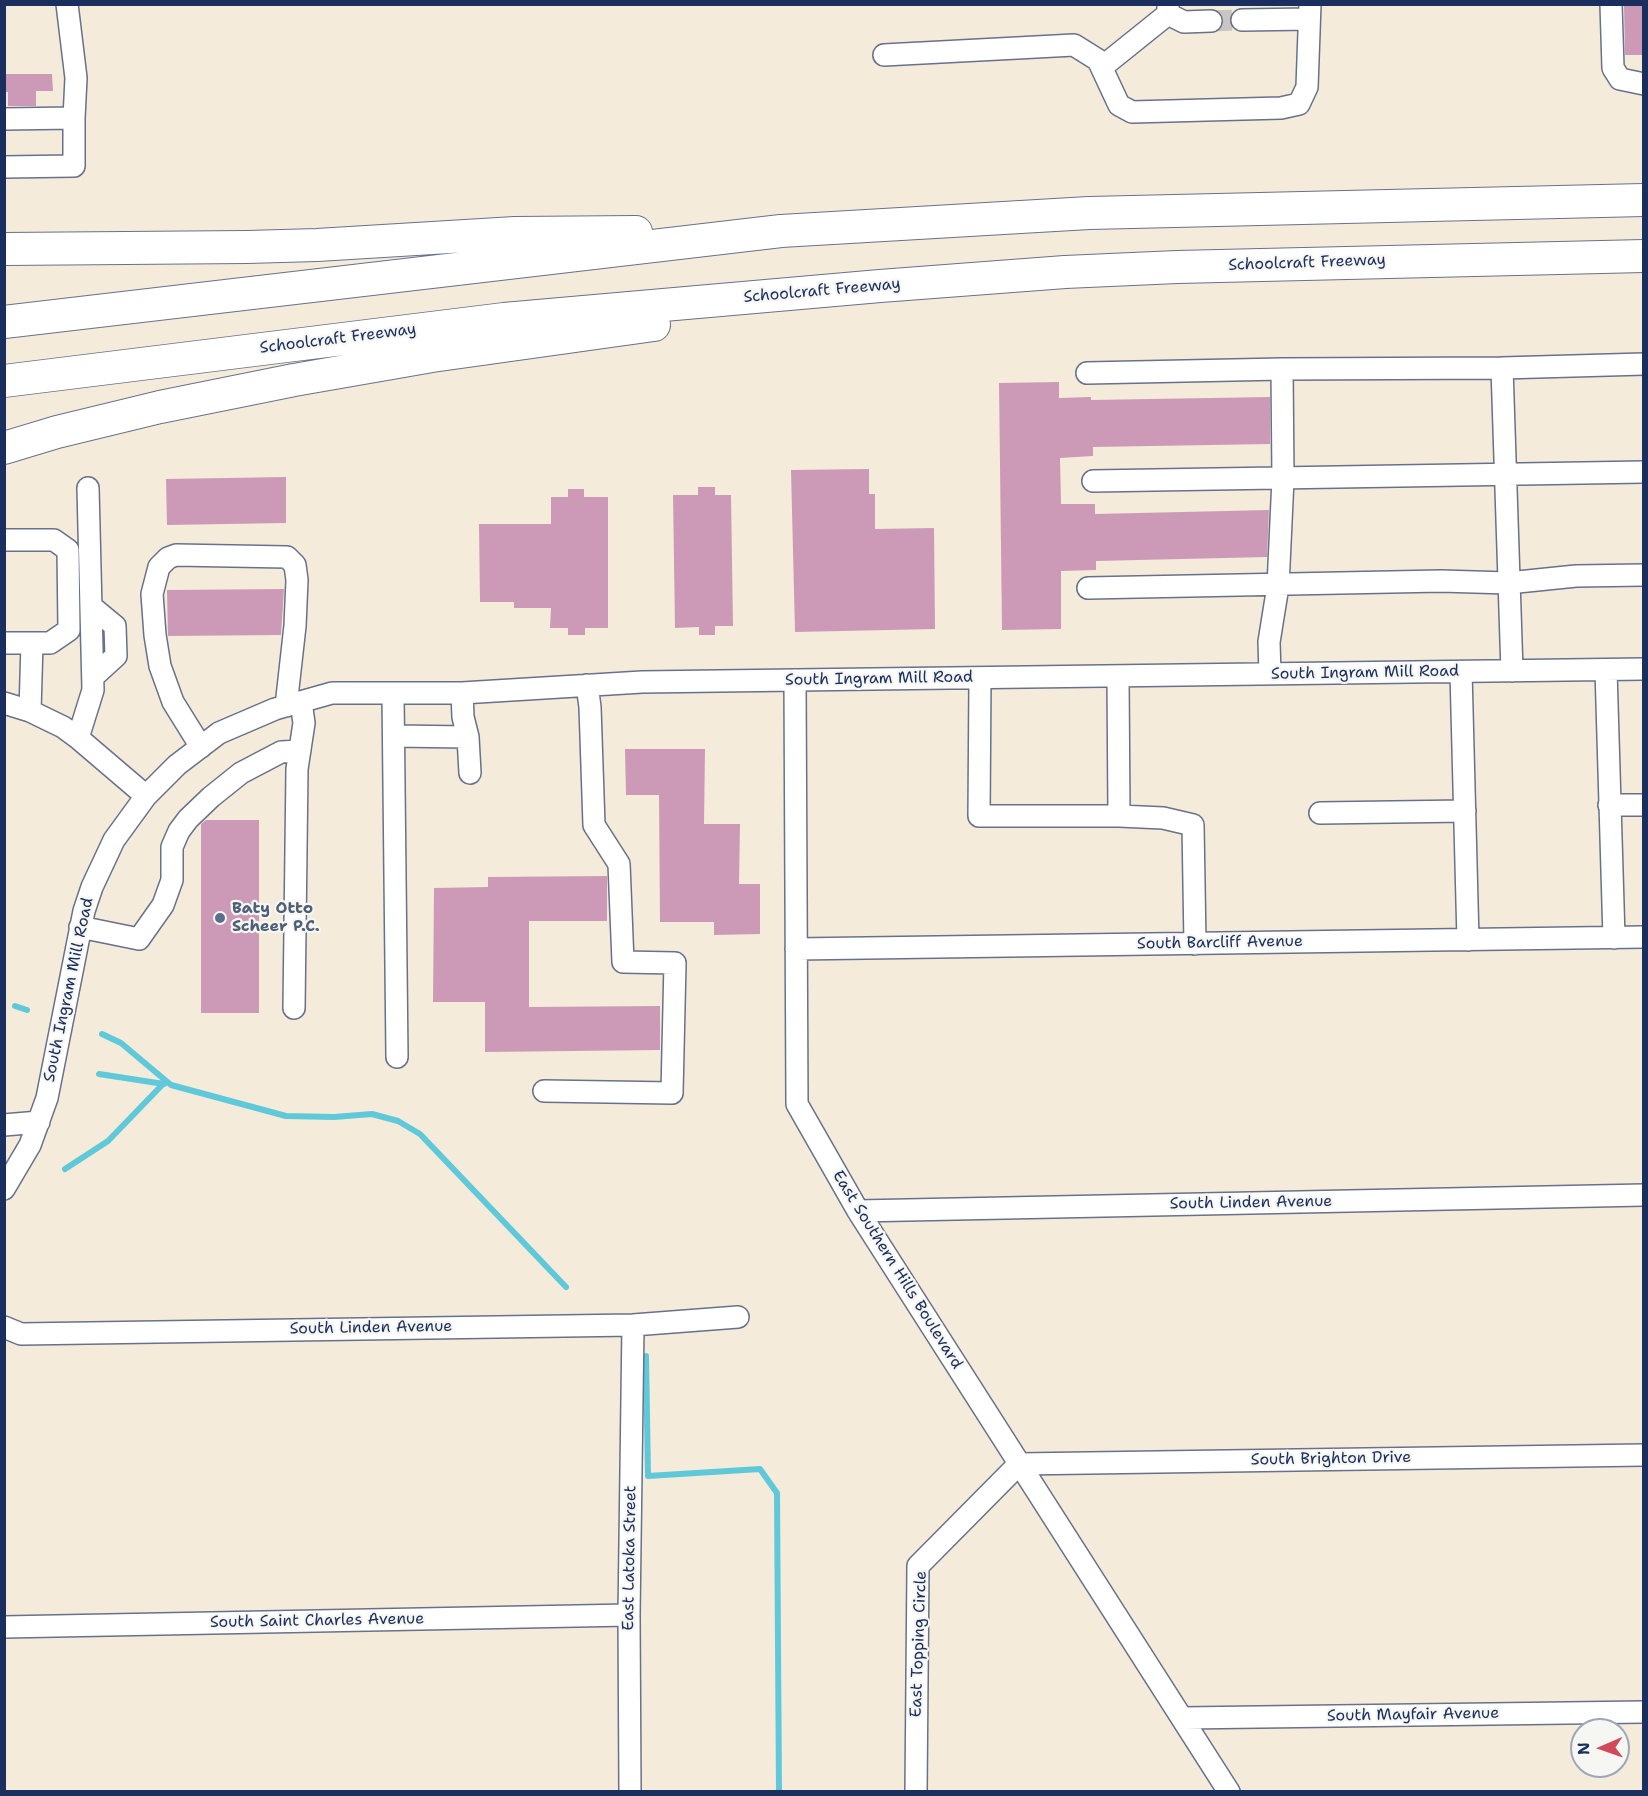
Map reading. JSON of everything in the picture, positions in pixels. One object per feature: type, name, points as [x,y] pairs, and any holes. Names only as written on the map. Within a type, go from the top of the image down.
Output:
[{"type":"highway","points":[[4,249],[317,245],[515,233],[780,231],[1089,213],[1644,200]]},
{"type":"highway","points":[[4,322],[780,231]]},
{"type":"highway","name":"Schoolcraft Freeway","points":[[4,381],[504,319],[880,286],[1065,272],[1177,267],[1644,256]]},
{"type":"highway","points":[[4,448],[57,432],[160,407],[294,380],[432,356],[618,331],[880,286]]},
{"type":"street","points":[[4,167],[74,166],[76,78],[67,4]]},
{"type":"street","points":[[1611,4],[1613,68],[1620,79],[1644,84]]},
{"type":"street","points":[[1102,67],[1168,9],[1184,22],[1211,21]]},
{"type":"street","points":[[884,55],[1074,45],[1098,60],[1119,105],[1132,112],[1281,108],[1299,105],[1307,87],[1310,12],[1242,20]]},
{"type":"street","points":[[4,119],[74,118]]},
{"type":"street","points":[[1087,373],[1644,364]]},
{"type":"street","points":[[1502,368],[1512,671]]},
{"type":"street","points":[[1270,674],[1269,642],[1278,585],[1283,479],[1282,369]]},
{"type":"street","points":[[1093,481],[1644,472]]},
{"type":"street","points":[[78,738],[93,690],[88,488]]},
{"type":"street","points":[[4,540],[54,540],[68,550],[69,630]]},
{"type":"street","points":[[201,747],[173,702],[160,666],[152,594],[159,567],[168,558],[177,555],[287,557],[295,565],[297,580],[293,704],[304,723],[297,769],[294,1008]]},
{"type":"street","points":[[1088,588],[1333,582],[1508,583],[1576,576],[1644,575]]},
{"type":"street","points":[[92,607],[115,626],[116,656],[93,677]]},
{"type":"street","points":[[4,643],[50,643],[69,630],[92,630]]},
{"type":"street","points":[[30,711],[32,643]]},
{"type":"street","name":"South Ingram Mill Road","points":[[4,1189],[30,1145],[47,1098],[80,927],[92,887],[114,840],[146,796],[177,765],[219,733],[293,704],[332,693],[462,693],[642,681],[1644,669]]},
{"type":"street","points":[[1606,670],[1614,938]]},
{"type":"street","points":[[1461,672],[1468,940]]},
{"type":"street","points":[[1118,676],[1119,816]]},
{"type":"street","points":[[980,678],[979,816],[1119,816],[1163,818],[1193,825],[1194,944]]},
{"type":"street","name":"East Southern Hills Boulevard","points":[[795,680],[797,1104],[858,1210],[1229,1791]]},
{"type":"street","points":[[543,1091],[672,1093],[675,963],[623,962],[620,864],[594,825],[588,685]]},
{"type":"street","points":[[462,693],[470,773]]},
{"type":"street","points":[[393,694],[397,1058]]},
{"type":"street","points":[[4,703],[30,711],[63,728],[146,796]]},
{"type":"street","points":[[394,736],[468,737]]},
{"type":"street","points":[[80,927],[139,939],[163,906],[172,880],[172,847],[179,831],[188,819],[241,773],[281,752],[300,751]]},
{"type":"street","points":[[1609,805],[1644,805]]},
{"type":"street","points":[[1320,813],[1465,811]]},
{"type":"street","name":"South Barcliff Avenue","points":[[796,949],[1644,937]]},
{"type":"street","points":[[4,1125],[39,1122]]},
{"type":"street","name":"South Linden Avenue","points":[[858,1210],[1644,1195]]},
{"type":"street","name":"South Linden Avenue","points":[[4,1327],[21,1334],[633,1325],[738,1317]]},
{"type":"street","name":"East Latoka Street","points":[[630,1791],[629,1615],[633,1325]]},
{"type":"street","name":"South Brighton Drive","points":[[1019,1464],[1644,1455]]},
{"type":"street","name":"East Topping Circle","points":[[916,1791],[918,1566],[1019,1464]]},
{"type":"street","name":"South Saint Charles Avenue","points":[[4,1627],[629,1615]]},
{"type":"street","name":"South Mayfair Avenue","points":[[1183,1718],[1644,1712]]},
{"type":"building","points":[[1624,4],[1644,4],[1644,55],[1625,55]]},
{"type":"building","points":[[4,74],[52,74],[53,91],[36,91],[36,106],[8,106],[8,92],[4,92]]},
{"type":"building","points":[[1059,382],[1059,398],[1091,397],[1091,400],[1270,397],[1270,444],[1093,447],[1093,456],[1060,458],[1061,504],[1095,504],[1095,514],[1269,510],[1267,557],[1096,561],[1096,570],[1061,571],[1061,629],[1002,630],[999,383]]},
{"type":"building","points":[[869,469],[869,494],[875,494],[875,529],[934,528],[935,629],[795,632],[791,470]]},
{"type":"building","points":[[286,477],[286,523],[167,525],[166,479]]},
{"type":"building","points":[[698,487],[715,487],[715,495],[731,495],[733,626],[715,626],[715,635],[699,635],[699,627],[675,628],[673,495],[698,495]]},
{"type":"building","points":[[568,489],[584,489],[584,497],[608,497],[608,628],[585,628],[585,635],[568,635],[568,628],[550,628],[551,608],[514,608],[514,602],[480,602],[479,524],[551,524],[551,497],[568,497]]},
{"type":"building","points":[[284,589],[281,635],[168,636],[167,590]]},
{"type":"building","points":[[625,749],[705,749],[704,824],[740,824],[739,884],[760,884],[760,934],[714,935],[714,922],[660,922],[659,795],[626,795]]},
{"type":"building","points":[[206,820],[259,820],[259,1013],[201,1013],[201,824]]},
{"type":"building","points":[[607,876],[607,921],[529,921],[529,1007],[660,1006],[660,1050],[485,1052],[485,1002],[433,1002],[434,888],[488,887],[488,877]]},
{"type":"waterway","points":[[15,1006],[27,1010]]},
{"type":"waterway","points":[[102,1034],[121,1043],[171,1085],[286,1116],[334,1117],[372,1114],[398,1121],[420,1134],[566,1287]]},
{"type":"waterway","points":[[99,1074],[164,1084]]},
{"type":"waterway","points":[[65,1169],[108,1141],[163,1084]]},
{"type":"waterway","points":[[646,1356],[648,1476],[760,1469],[777,1493],[779,1792]]},
{"type":"tunnel","points":[[1211,21],[1242,20]]},
{"type":"place","name":"Baty Otto Scheer P.C.","points":[[220,918]]}]
